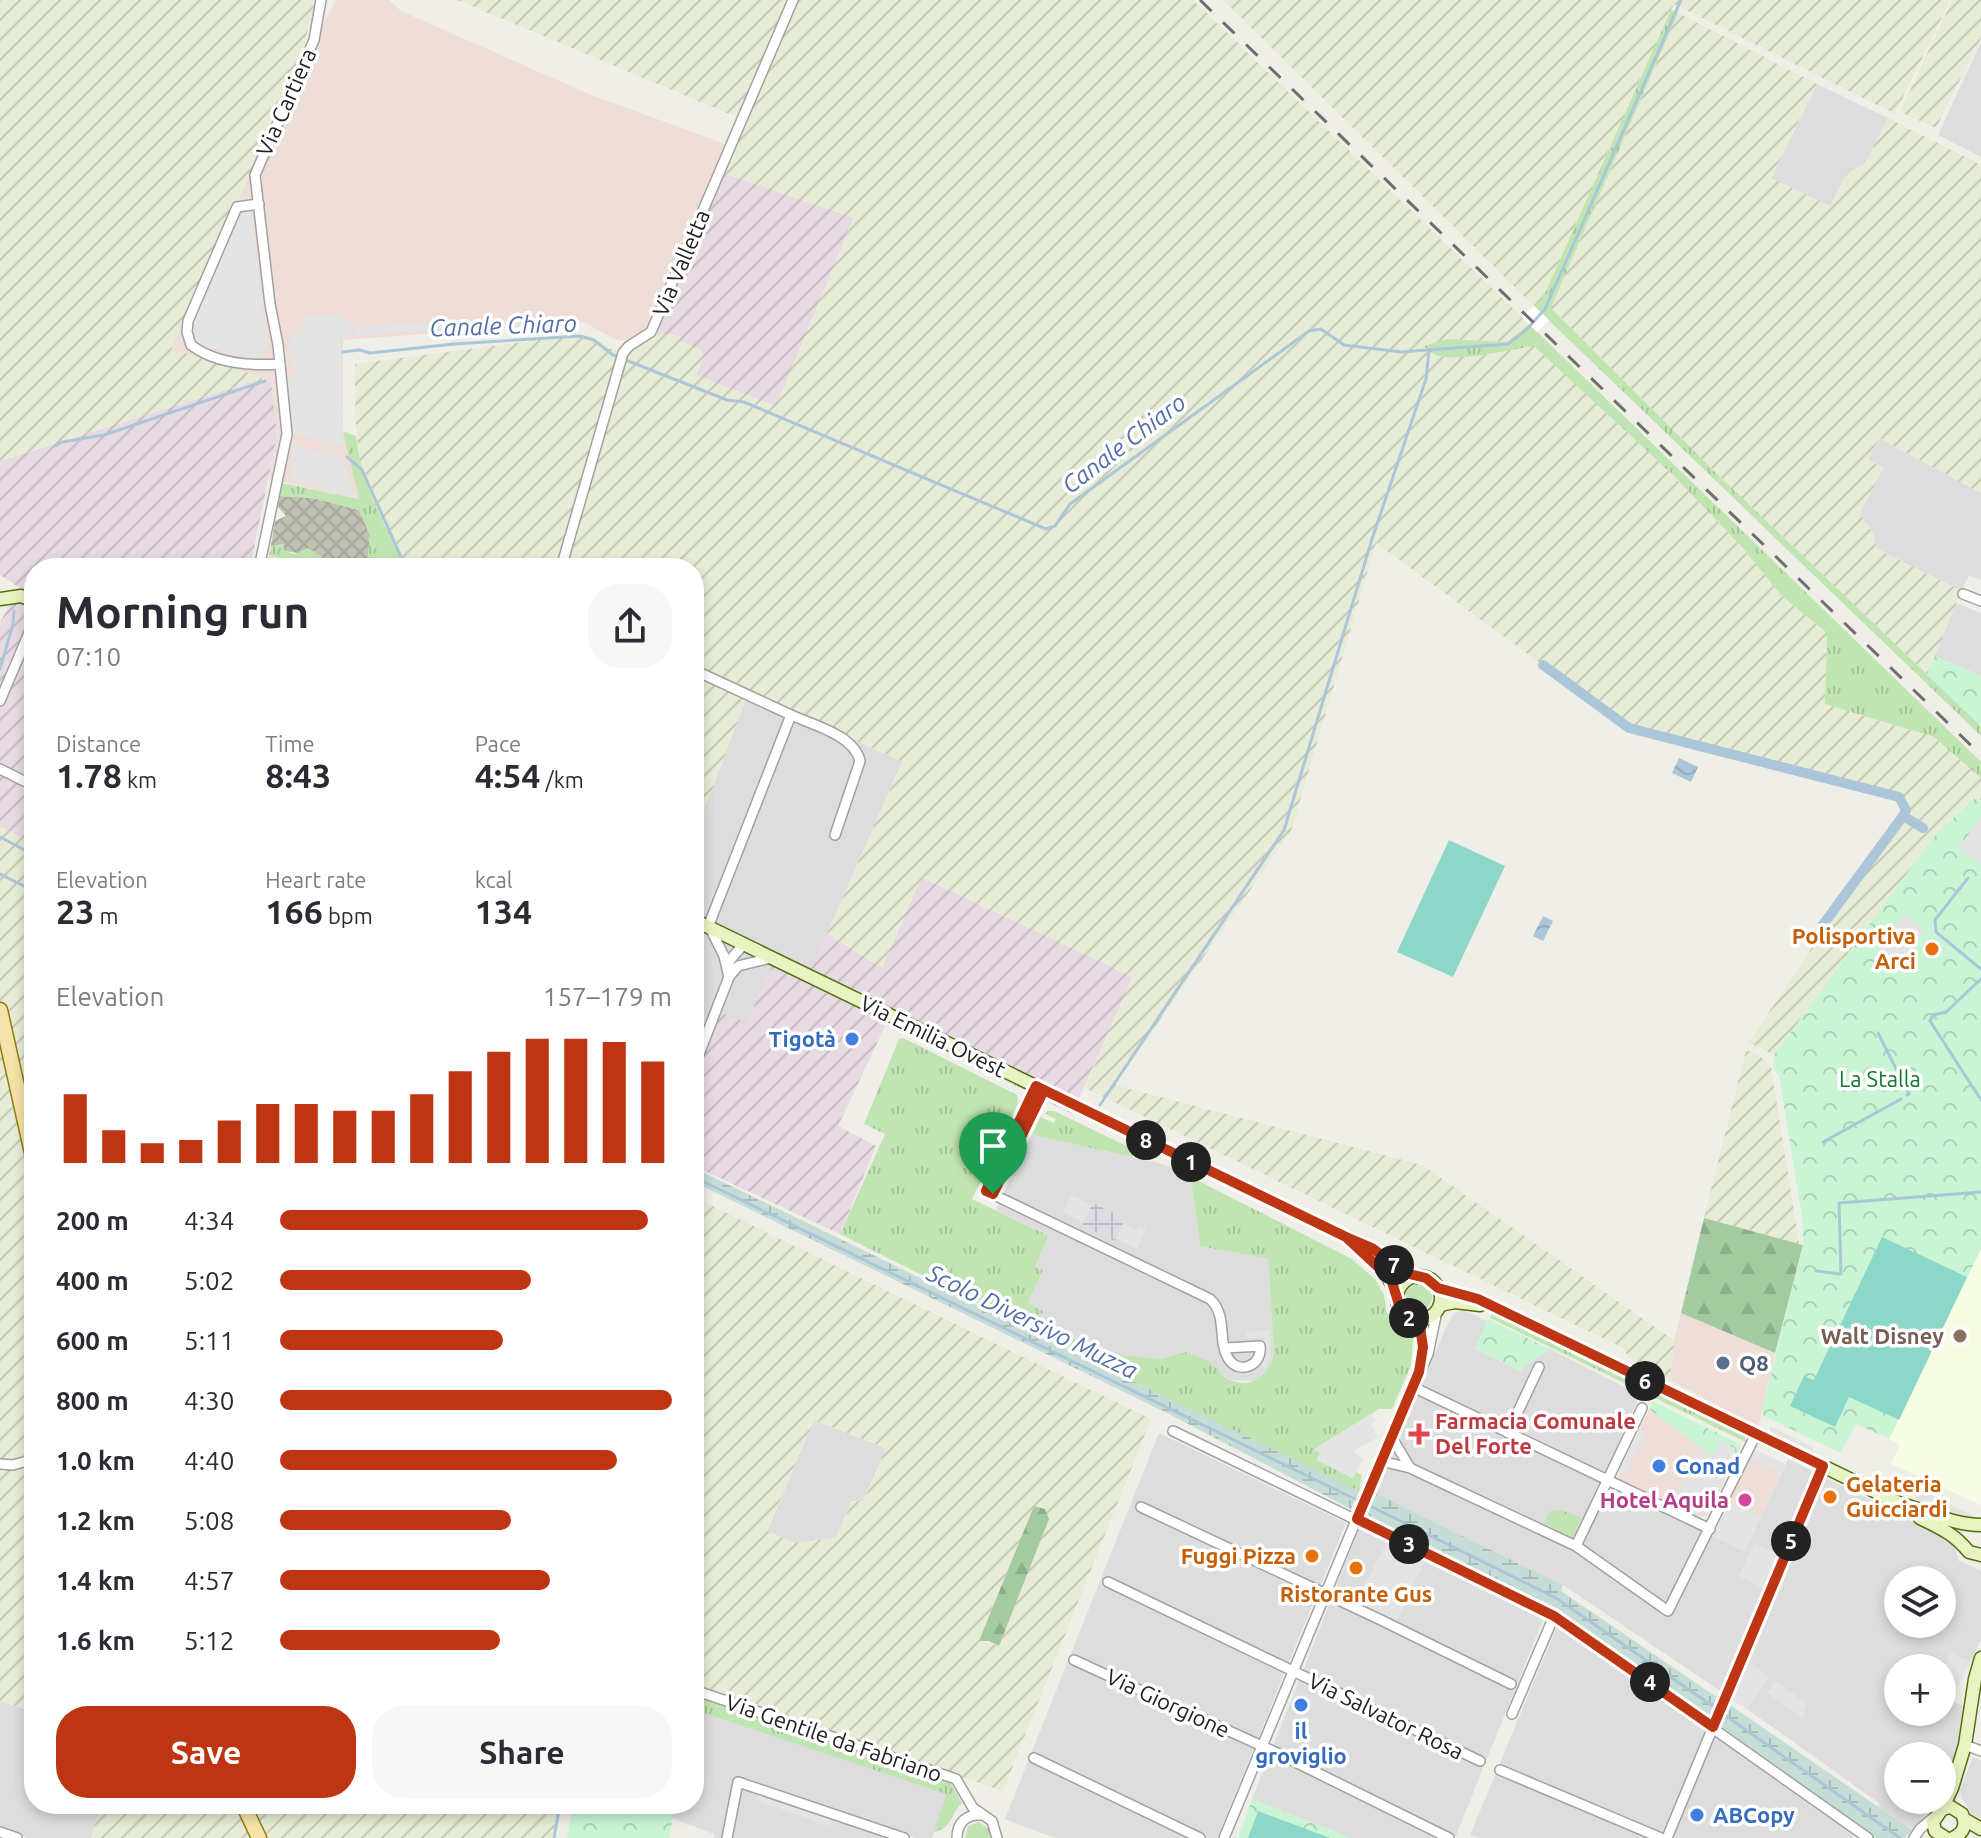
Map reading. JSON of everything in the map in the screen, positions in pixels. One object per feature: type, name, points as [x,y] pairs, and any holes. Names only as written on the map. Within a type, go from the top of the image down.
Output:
[{"type":"main road","name":"Via Emilia Ovest","points":[[704,925],[1372,1248],[1396,1268],[1416,1277]]},
{"type":"main road","points":[[0,1010],[24,1117]]},
{"type":"main road","name":"Via Emilia Ovest","points":[[1346,1237],[1383,1269],[1391,1279],[1397,1297]]},
{"type":"main road","points":[[1488,1306],[1464,1302],[1438,1308],[1426,1319],[1419,1320],[1405,1316],[1397,1297],[1404,1283],[1416,1277],[1430,1280],[1438,1288],[1466,1294],[1901,1504],[1951,1522],[1976,1525]]},
{"type":"main road","points":[[1438,1288],[1438,1308]]},
{"type":"main road","points":[[1901,1504],[1911,1513],[1963,1542],[1969,1552],[1981,1555]]},
{"type":"main road","points":[[1963,1542],[1965,1532],[1976,1525]]},
{"type":"main road","points":[[1956,1775],[1965,1745],[1981,1658]]},
{"type":"main road","points":[[248,1814],[259,1838]]},
{"type":"main road","points":[[1938,1814],[1941,1834]]},
{"type":"main road","points":[[1959,1825],[1981,1831]]},
{"type":"street","name":"Via Cartiera","points":[[261,558],[287,440],[256,181],[257,168],[314,40],[321,0]]},
{"type":"street","name":"Via Valletta","points":[[564,558],[622,356],[629,346],[651,332],[793,0]]},
{"type":"street","points":[[259,204],[237,207],[188,321],[187,332],[191,345],[199,350],[246,364],[280,364]]},
{"type":"street","points":[[1963,594],[1981,601]]},
{"type":"street","points":[[0,701],[24,645]]},
{"type":"street","points":[[704,675],[847,742],[859,756],[860,761],[835,835]]},
{"type":"street","points":[[732,970],[709,927],[791,715]]},
{"type":"street","points":[[0,769],[24,781]]},
{"type":"street","points":[[704,1041],[744,944]]},
{"type":"street","points":[[732,970],[772,958]]},
{"type":"street","points":[[1040,1088],[989,1192],[1210,1299],[1220,1312],[1226,1348]]},
{"type":"street","points":[[1224,1838],[1324,1594],[1432,1344],[1438,1308]]},
{"type":"street","points":[[1419,1320],[1423,1347],[1419,1372]]},
{"type":"street","points":[[1508,1433],[1539,1367]]},
{"type":"street","points":[[1413,1387],[1710,1529]]},
{"type":"street","points":[[1576,1546],[1642,1408]]},
{"type":"street","points":[[1173,1431],[1554,1616],[1868,1838]]},
{"type":"street","points":[[1381,1461],[1410,1468],[1576,1546],[1668,1611],[1756,1434]]},
{"type":"street","points":[[1391,1436],[1410,1468]]},
{"type":"street","points":[[1386,1449],[1403,1457]]},
{"type":"street","points":[[0,1464],[24,1462]]},
{"type":"street","points":[[1500,1770],[1664,1838],[1823,1466]]},
{"type":"street","points":[[1141,1507],[1511,1684]]},
{"type":"street","name":"Via Salvator Rosa","points":[[1108,1582],[1480,1761]]},
{"type":"street","points":[[1512,1714],[1554,1616]]},
{"type":"street","name":"Via Giorgione","points":[[1074,1660],[1262,1746],[1449,1838]]},
{"type":"street","name":"Via Gentile da Fabriano","points":[[704,1693],[956,1779],[981,1815],[992,1821],[997,1838]]},
{"type":"street","points":[[1965,1745],[1981,1751]]},
{"type":"street","points":[[1034,1758],[1200,1838]]},
{"type":"street","points":[[727,1838],[738,1782],[904,1838]]},
{"type":"street","name":"Via Gentile da Fabriano","points":[[959,1829],[965,1795]]},
{"type":"street","points":[[1914,1838],[1937,1814]]},
{"type":"street","points":[[945,1838],[959,1829],[971,1815],[981,1815]]},
{"type":"street","points":[[0,1832],[17,1838]]},
{"type":"street","points":[[1914,1838],[1941,1834]]},
{"type":"shaded area","points":[[0,0],[317,0],[294,77],[171,349],[261,379],[0,461]]},
{"type":"shaded area","points":[[336,0],[389,0],[401,11],[589,94],[725,144],[646,328],[629,341],[616,340],[583,322],[343,340],[343,431],[359,499],[269,479],[277,436],[271,383],[261,377],[171,349],[294,77]]},
{"type":"shaded area","points":[[457,0],[1193,0],[1529,324],[1507,342],[1448,339],[1444,357],[1487,354],[1534,345],[1674,476],[1742,547],[1781,595],[1827,633],[1825,704],[1934,737],[1981,778],[1981,800],[1974,799],[1936,834],[1774,1055],[1749,1042],[1910,800],[1629,728],[1376,543],[1291,831],[1115,1085],[1422,1165],[1674,1340],[1670,1380],[1631,1360],[1623,1348],[1085,1088],[1132,977],[922,877],[882,968],[827,934],[902,762],[749,691],[704,811],[704,558],[402,558],[377,513],[360,466],[355,415],[355,364],[553,336],[583,335],[624,355],[638,342],[656,334],[669,334],[681,336],[679,340],[701,350],[704,356],[696,375],[776,406],[854,218],[719,172],[739,118]]},
{"type":"shaded area","points":[[1223,0],[1950,0],[1895,114],[1674,4],[1542,300],[1534,306]]},
{"type":"shaded area","points":[[1952,0],[1981,0],[1981,38],[1936,128],[1900,112]]},
{"type":"shaded area","points":[[1678,13],[1817,84],[1771,178],[1830,206],[1846,174],[1865,164],[1888,118],[1981,165],[1981,493],[1879,438],[1868,460],[1883,468],[1860,514],[1872,531],[1877,549],[1961,591],[1927,675],[1712,469],[1551,308]]},
{"type":"shaded area","points":[[1981,42],[1981,157],[1938,135]]},
{"type":"shaded area","points":[[1817,84],[1888,118],[1865,164],[1846,174],[1830,207],[1771,178]]},
{"type":"shaded area","points":[[719,172],[854,217],[776,407],[696,375],[704,356],[679,340],[680,336],[656,334]]},
{"type":"shaded area","points":[[249,194],[266,345],[259,360],[180,340],[179,334],[234,202]]},
{"type":"shaded area","points":[[343,314],[343,321],[350,321],[351,337],[341,339],[343,445],[292,433],[288,378],[295,377],[293,357],[287,356],[287,351],[297,330],[300,331],[305,323],[305,316]]},
{"type":"shaded area","points":[[557,319],[557,322],[458,329],[458,325]]},
{"type":"shaded area","points":[[452,322],[452,329],[355,336],[355,328]]},
{"type":"shaded area","points":[[261,379],[271,383],[277,436],[252,558],[24,558],[24,839],[0,826],[0,622],[20,588],[0,575],[0,461]]},
{"type":"shaded area","points":[[1879,438],[1981,493],[1981,580],[1969,575],[1961,591],[1877,549],[1872,531],[1859,514],[1883,468],[1868,460]]},
{"type":"shaded area","points":[[294,445],[341,459],[356,498],[295,481],[291,465]]},
{"type":"shaded area","points":[[280,496],[313,498],[359,510],[370,535],[368,558],[322,558],[284,551],[283,544],[271,546],[275,521],[286,516],[278,507]]},
{"type":"shaded area","points":[[1956,603],[1981,613],[1981,676],[1935,656]]},
{"type":"shaded area","points":[[749,691],[902,762],[812,968],[745,1024],[711,1008],[704,1024],[704,810]]},
{"type":"shaded area","points":[[1981,817],[1981,865],[1959,848]]},
{"type":"shaded area","points":[[0,826],[24,839],[24,1709],[0,1701]]},
{"type":"shaded area","points":[[1449,840],[1505,866],[1453,977],[1397,952]]},
{"type":"shaded area","points":[[921,877],[1133,977],[1072,1114],[887,1022],[838,1126],[876,1146],[840,1234],[704,1171],[704,1024],[711,1008],[746,1023],[778,954],[812,967],[827,934],[882,967]]},
{"type":"shaded area","points":[[1903,914],[1925,930],[1895,973],[1873,958]]},
{"type":"shaded area","points":[[1746,1050],[1759,1055],[1771,1067],[1799,1244],[1704,1218]]},
{"type":"shaded area","points":[[1032,1135],[1163,1164],[1191,1177],[1200,1246],[1268,1259],[1274,1351],[1272,1365],[1264,1375],[1254,1381],[1231,1380],[1186,1352],[1161,1359],[1111,1354],[1037,1323],[1028,1303],[1043,1271],[1035,1268],[1049,1236],[996,1210]]},
{"type":"shaded area","points":[[1071,1195],[1092,1205],[1083,1222],[1063,1212]]},
{"type":"shaded area","points":[[704,1202],[1151,1419],[1003,1791],[704,1690]],"holes":[[[814,1420],[886,1448],[864,1501],[852,1501],[836,1538],[795,1543],[767,1531]],[[1034,1506],[1049,1519],[999,1646],[979,1641]]]},
{"type":"shaded area","points":[[1093,1203],[1125,1219],[1115,1241],[1082,1226]]},
{"type":"shaded area","points":[[1123,1223],[1137,1230],[1139,1226],[1146,1229],[1137,1249],[1116,1238]]},
{"type":"shaded area","points":[[1882,1237],[1967,1277],[1899,1420],[1849,1397],[1835,1427],[1790,1406],[1804,1376],[1814,1380]]},
{"type":"shaded area","points":[[1981,1249],[1981,1505],[1891,1464],[1900,1445],[1889,1439]]},
{"type":"shaded area","points":[[1463,1310],[1487,1321],[1475,1349],[1521,1371],[1550,1349],[1640,1395],[1601,1483],[1744,1551],[1788,1459],[1953,1541],[1959,1561],[1981,1571],[1981,1640],[1956,1691],[1956,1654],[1884,1654],[1884,1726],[1956,1726],[1956,1703],[1964,1706],[1956,1757],[1956,1742],[1884,1742],[1884,1811],[1878,1807],[1879,1803],[1747,1709],[1563,1585],[1375,1493],[1454,1313]]},
{"type":"shaded area","points":[[1681,1313],[1775,1353],[1758,1428],[1670,1380],[1674,1340]]},
{"type":"shaded area","points":[[1270,1330],[1271,1354],[1265,1369],[1260,1365],[1265,1352],[1264,1337],[1247,1338],[1246,1332]]},
{"type":"shaded area","points":[[1649,1409],[1713,1456],[1721,1441],[1736,1456],[1707,1516],[1701,1517],[1673,1503],[1669,1505],[1617,1479]]},
{"type":"shaded area","points":[[1372,1414],[1376,1421],[1371,1424],[1378,1437],[1354,1451],[1363,1459],[1353,1478],[1317,1460],[1320,1453],[1314,1450]]},
{"type":"shaded area","points":[[814,1420],[886,1448],[863,1502],[851,1502],[836,1538],[795,1543],[767,1532]]},
{"type":"shaded area","points":[[1770,1426],[1813,1447],[1813,1455],[1770,1434]]},
{"type":"shaded area","points":[[1640,1429],[1646,1432],[1626,1474],[1619,1470]]},
{"type":"shaded area","points":[[1159,1433],[1346,1523],[1217,1838],[1055,1838],[1005,1819]]},
{"type":"shaded area","points":[[1721,1441],[1735,1448],[1733,1454],[1736,1456],[1733,1463],[1727,1461],[1723,1469],[1729,1472],[1724,1482],[1717,1480],[1723,1483],[1716,1499],[1709,1496],[1715,1500],[1708,1513],[1702,1510],[1699,1517],[1672,1503],[1700,1447],[1713,1456]]},
{"type":"shaded area","points":[[1754,1449],[1785,1464],[1745,1551],[1713,1536]]},
{"type":"shaded area","points":[[1754,1449],[1785,1464],[1781,1473],[1750,1458]]},
{"type":"shaded area","points":[[1925,1492],[1978,1518],[1967,1520],[1927,1507],[1915,1498]]},
{"type":"shaded area","points":[[1729,1502],[1761,1517],[1745,1551],[1713,1536]]},
{"type":"shaded area","points":[[1359,1529],[1544,1617],[1455,1838],[1351,1838],[1252,1799]]},
{"type":"shaded area","points":[[1387,1542],[1425,1560],[1396,1623],[1355,1603]]},
{"type":"shaded area","points":[[1754,1543],[1779,1554],[1763,1588],[1739,1576]]},
{"type":"shaded area","points":[[1557,1626],[1854,1832],[1852,1838],[1477,1838],[1470,1835]]},
{"type":"shaded area","points":[[1956,1655],[1971,1662],[1956,1691]]},
{"type":"shaded area","points":[[1743,1657],[1770,1677],[1747,1709],[1726,1696]]},
{"type":"shaded area","points":[[1775,1681],[1807,1704],[1802,1718],[1767,1692]]},
{"type":"shaded area","points":[[0,1701],[24,1709],[24,1814],[98,1814],[91,1838],[27,1838],[0,1829]]},
{"type":"shaded area","points":[[704,1713],[947,1794],[932,1838],[917,1838],[897,1832],[894,1838],[713,1838],[714,1834],[672,1818],[673,1814],[704,1814]]},
{"type":"shaded area","points":[[1973,1757],[1981,1760],[1981,1818],[1971,1813],[1961,1797],[1961,1788]]},
{"type":"shaded area","points":[[757,1794],[833,1819],[831,1826],[755,1800]]},
{"type":"shaded area","points":[[1258,1811],[1330,1838],[1248,1838]]},
{"type":"shaded area","points":[[98,1814],[560,1814],[555,1838],[91,1838]]},
{"type":"shaded area","points":[[1888,1814],[1926,1814],[1912,1830]]},
{"type":"green space","points":[[1671,10],[1678,13],[1551,308],[1712,469],[1981,726],[1981,736],[1534,306],[1542,300]]},
{"type":"green space","points":[[1529,324],[1981,762],[1981,778],[1934,737],[1825,704],[1827,633],[1781,595],[1742,547],[1674,476],[1534,346],[1448,357],[1435,355],[1424,346],[1448,339],[1507,342]]},
{"type":"green space","points":[[343,431],[356,436],[368,489],[402,558],[368,558],[370,535],[359,510],[313,498],[280,496],[282,483],[359,499]]},
{"type":"green space","points":[[283,544],[284,551],[295,554],[308,548],[322,558],[269,555],[271,546]]},
{"type":"green space","points":[[1935,656],[1981,676],[1981,726],[1927,675]]},
{"type":"green space","name":"La Stalla","points":[[1974,799],[1981,800],[1981,1249],[1889,1439],[1856,1424],[1840,1453],[1761,1414],[1803,1245],[1803,1221],[1779,1076],[1773,1065],[1774,1055],[1936,834]]},
{"type":"green space","points":[[903,1038],[1017,1095],[1018,1104],[972,1199],[1049,1236],[1035,1267],[1043,1270],[1028,1303],[1043,1311],[1037,1323],[1111,1354],[1161,1359],[1185,1352],[1209,1362],[1225,1377],[1237,1382],[1245,1383],[1259,1378],[1269,1367],[1274,1351],[1268,1259],[1200,1246],[1191,1177],[1352,1259],[1375,1279],[1384,1295],[1387,1313],[1413,1337],[1411,1365],[1392,1409],[1379,1409],[1315,1449],[1320,1453],[1317,1460],[1353,1478],[1356,1472],[1362,1475],[1359,1491],[1248,1439],[840,1234],[885,1134],[864,1124],[899,1039]]},
{"type":"green space","points":[[1054,1111],[1135,1150],[1132,1157],[1032,1135],[1040,1117],[1054,1123],[1056,1119],[1045,1114]]},
{"type":"green space","points":[[704,1173],[1359,1491],[1351,1509],[1167,1413],[704,1187]]},
{"type":"green space","points":[[1704,1218],[1803,1245],[1775,1353],[1681,1313]]},
{"type":"green space","points":[[1419,1284],[1428,1288],[1432,1297],[1428,1306],[1419,1310],[1410,1306],[1406,1297],[1410,1288]]},
{"type":"green space","points":[[1492,1313],[1744,1434],[1746,1442],[1490,1318]]},
{"type":"green space","points":[[1488,1319],[1550,1349],[1520,1371],[1475,1349]]},
{"type":"green space","points":[[1653,1401],[1741,1445],[1736,1456],[1713,1457],[1649,1409]]},
{"type":"green space","points":[[1375,1493],[1563,1585],[1561,1591],[1718,1698],[1709,1720],[1675,1693],[1673,1695],[1573,1625],[1574,1622],[1554,1608],[1549,1610],[1367,1520],[1364,1516]]},
{"type":"green space","points":[[1034,1506],[1045,1509],[1049,1519],[999,1646],[989,1641],[979,1641]]},
{"type":"green space","points":[[1561,1510],[1582,1518],[1573,1538],[1543,1523],[1550,1511]]},
{"type":"green space","points":[[704,1697],[949,1780],[962,1803],[948,1824],[934,1832],[946,1794],[704,1713]]},
{"type":"green space","points":[[1730,1705],[1884,1811],[1884,1814],[1912,1830],[1905,1838],[1876,1838],[1720,1728]]},
{"type":"green space","points":[[1252,1799],[1351,1838],[1238,1838]]},
{"type":"green space","points":[[571,1814],[673,1814],[669,1838],[567,1838]]},
{"type":"green space","points":[[979,1822],[989,1829],[990,1838],[965,1838],[968,1826]]},
{"type":"water","points":[[1679,758],[1698,767],[1691,782],[1672,773]]},
{"type":"water","points":[[1543,916],[1553,921],[1543,941],[1533,936]]},
{"type":"pier","points":[[1534,306],[1549,320],[1537,332],[1522,318]]},
{"type":"waterway","name":"Canale Chiaro","points":[[343,352],[359,350],[370,353],[580,336],[594,340],[613,355],[727,400],[744,402],[1046,529],[1055,526],[1070,504],[1309,331],[1321,329],[1344,345],[1401,352],[1508,344],[1527,329],[1545,309],[1681,0]]},
{"type":"waterway","points":[[1100,1105],[1284,830],[1372,539],[1426,379],[1429,351]]},
{"type":"waterway","name":"Canale Chiaro","points":[[55,446],[104,435],[265,381]]},
{"type":"waterway","points":[[347,457],[362,470],[402,558]]},
{"type":"waterway","name":"Canale Chiaro","points":[[0,669],[14,611]]},
{"type":"waterway","points":[[1543,665],[1629,728],[1899,797],[1906,810],[1903,816],[1923,828]]},
{"type":"waterway","points":[[1822,926],[1903,816]]},
{"type":"waterway","name":"Scolo Diversivo Muzza","points":[[0,837],[24,850]]},
{"type":"waterway","name":"Canale Chiaro","points":[[0,874],[24,886]]},
{"type":"waterway","points":[[1968,878],[1935,920],[1936,932],[1981,969]]},
{"type":"waterway","points":[[1981,979],[1946,1012],[1933,1015],[1930,1021],[1981,1100]]},
{"type":"waterway","points":[[1878,1033],[1907,1095]]},
{"type":"waterway","points":[[1823,1142],[1901,1099]]},
{"type":"waterway","name":"Scolo Diversivo Muzza","points":[[704,1182],[1355,1499]]},
{"type":"waterway","points":[[1816,1271],[1841,1274],[1839,1203],[1981,1192]]},
{"type":"waterway","name":"Scolo Diversivo Muzza","points":[[1368,1505],[1556,1598],[1714,1707]]},
{"type":"waterway","name":"Scolo Diversivo Muzza","points":[[1726,1716],[1900,1838]]},
{"type":"waterway","points":[[554,1838],[558,1814]]},
{"type":"railway","points":[[1200,0],[1981,755]]},
{"type":"place","name":"Polisportiva Arci","points":[[1932,949]]},
{"type":"place","name":"Tigotà","points":[[852,1039]]},
{"type":"place","name":"Walt Disney","points":[[1960,1336]]},
{"type":"place","name":"Q8","points":[[1723,1363]]},
{"type":"place","name":"Farmacia Comunale Del Forte","points":[[1419,1434]]},
{"type":"place","name":"Conad","points":[[1659,1466]]},
{"type":"place","name":"Gelateria Guicciardi","points":[[1830,1497]]},
{"type":"place","name":"Hotel Aquila","points":[[1745,1500]]},
{"type":"place","name":"Fuggi Pizza","points":[[1312,1556]]},
{"type":"place","name":"Ristorante Gus","points":[[1356,1568]]},
{"type":"place","name":"il groviglio","points":[[1301,1705]]},
{"type":"place","name":"ABCopy","points":[[1697,1815]]},
{"type":"route","points":[[1036,1086],[1363,1243],[1405,1273],[1426,1278],[1438,1288],[1478,1299],[1823,1466],[1713,1727],[1554,1616],[1357,1519],[1419,1372],[1423,1347],[1419,1320],[1405,1316],[1401,1311],[1391,1279],[1346,1237],[1044,1090],[993,1194],[986,1191],[1036,1086]]}]
